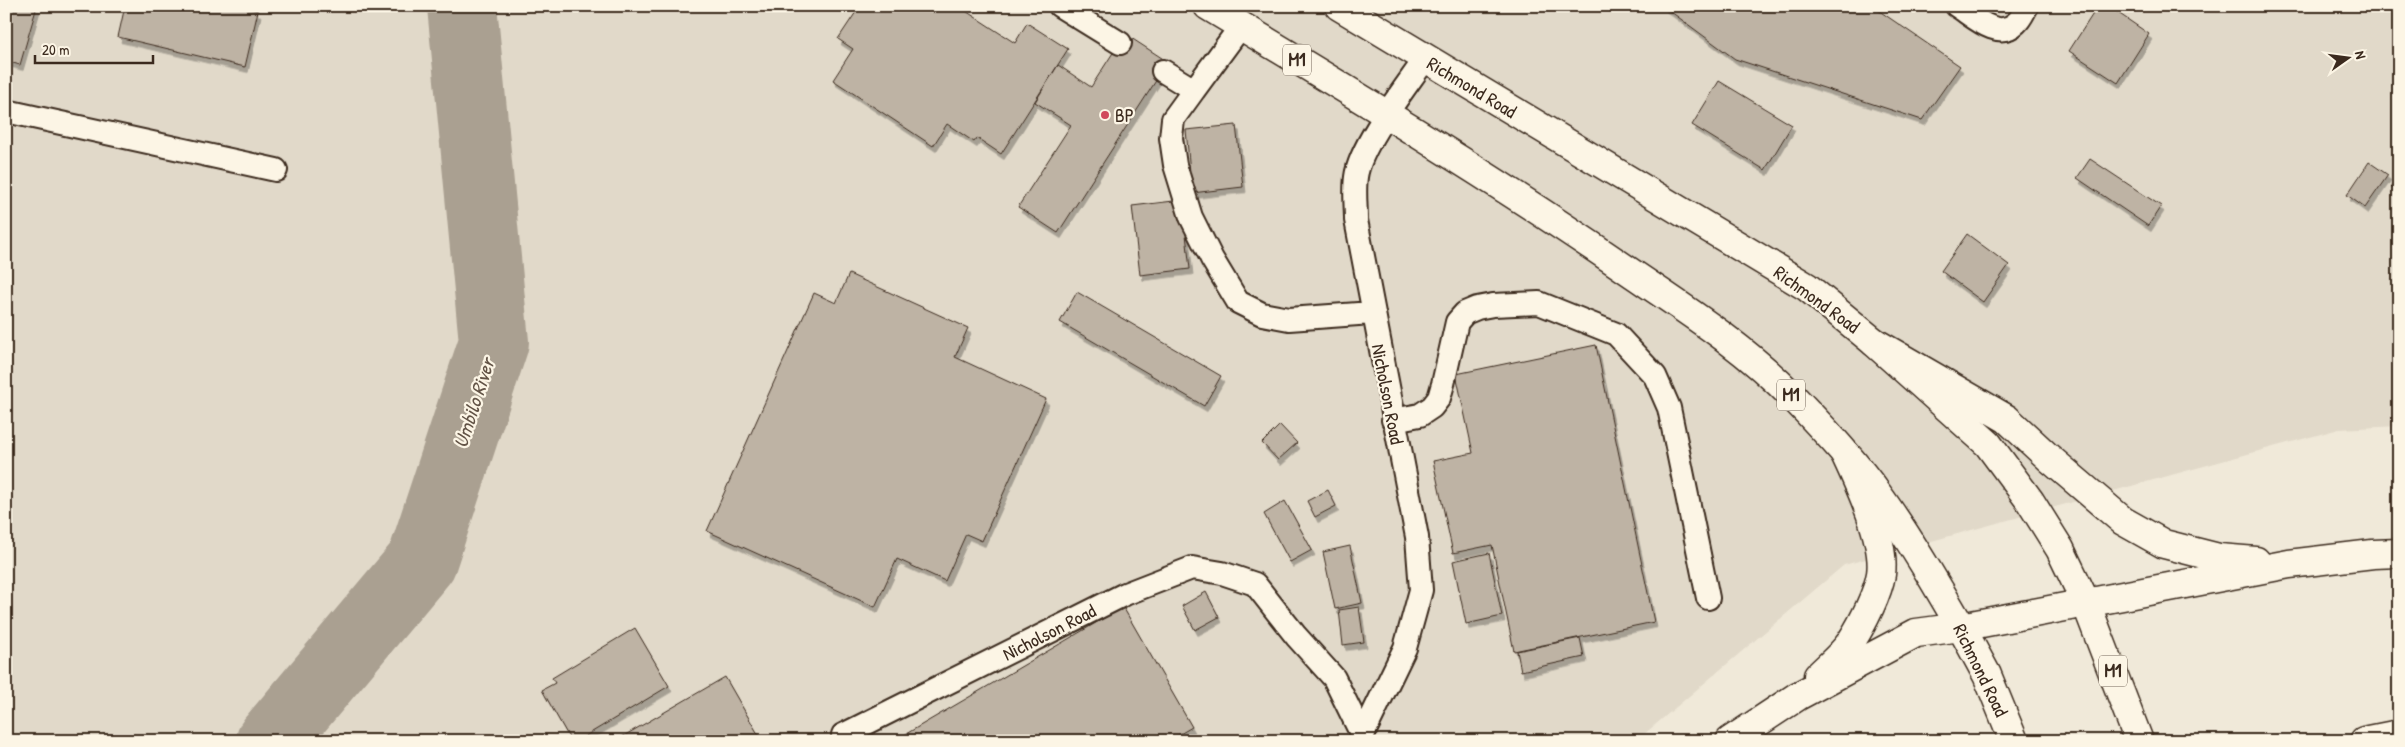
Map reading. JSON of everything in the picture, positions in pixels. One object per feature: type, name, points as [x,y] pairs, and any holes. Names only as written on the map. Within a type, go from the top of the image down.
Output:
[{"type":"main road","name":"Richmond Road","points":[[1208,6],[1387,114],[1558,223],[1738,346],[1793,397],[1846,454],[1881,498],[1929,570],[1988,674],[2014,741]]},
{"type":"main road","name":"Richmond Road","points":[[1339,6],[1807,287],[1874,342],[1988,444],[2030,500],[2060,549],[2086,603],[2139,741]]},
{"type":"main road","points":[[1874,342],[2008,419],[2048,458],[2123,521],[2164,544],[2219,558],[2289,564]]},
{"type":"main road","points":[[1798,696],[1852,641],[1868,610],[1881,573],[1880,552],[1869,506],[1846,454]]},
{"type":"main road","points":[[1730,741],[1798,696],[1916,633],[1961,627],[2289,564],[2373,554],[2399,553]]},
{"type":"main road","points":[[2364,741],[2399,734]]},
{"type":"lane","points":[[1060,6],[1120,43]]},
{"type":"lane","points":[[1957,6],[1990,28],[1999,29],[2008,29],[2017,23],[2027,6]]},
{"type":"lane","points":[[1241,26],[1173,119],[1171,138],[1175,166],[1191,217],[1212,259],[1238,302],[1262,314],[1289,318],[1372,313]]},
{"type":"lane","name":"Nicholson Road","points":[[1361,739],[1405,648],[1421,590],[1417,537],[1372,313],[1356,220],[1356,176],[1367,148],[1387,114],[1425,59]]},
{"type":"lane","points":[[1163,70],[1194,90]]},
{"type":"lane","points":[[6,111],[276,170]]},
{"type":"lane","points":[[1394,420],[1420,415],[1432,407],[1439,398],[1457,322],[1465,313],[1477,308],[1539,303],[1616,334],[1656,376],[1670,408],[1708,598]]},
{"type":"lane","name":"Nicholson Road","points":[[843,735],[1125,594],[1192,568],[1222,573],[1255,584],[1296,636],[1334,678],[1361,739]]},
{"type":"shaded area","points":[[6,6],[2399,6],[2399,426],[2339,429],[1844,565],[1636,741],[6,741]]},
{"type":"building","points":[[6,6],[37,6],[20,65],[6,61]]},
{"type":"building","points":[[125,6],[239,6],[258,11],[245,67],[118,37]]},
{"type":"building","points":[[860,6],[958,6],[1015,43],[1027,23],[1068,49],[1001,154],[977,138],[974,142],[947,124],[933,146],[833,80],[853,49],[838,39]]},
{"type":"building","points":[[1663,6],[1872,6],[1960,66],[1922,120],[1735,59]]},
{"type":"building","points":[[2098,6],[2108,6],[2149,34],[2118,83],[2069,51]]},
{"type":"building","points":[[1125,34],[1168,62],[1058,233],[1018,207],[1071,125],[1035,102],[1058,65],[1091,87]]},
{"type":"building","points":[[1719,81],[1792,125],[1765,170],[1692,125]]},
{"type":"building","points":[[1236,125],[1243,187],[1192,193],[1186,130]]},
{"type":"building","points":[[2090,159],[2161,206],[2148,226],[2077,178]]},
{"type":"building","points":[[2369,162],[2388,175],[2365,208],[2347,195]]},
{"type":"building","points":[[2399,175],[2399,192],[2391,187]]},
{"type":"building","points":[[1182,200],[1190,269],[1140,275],[1132,206]]},
{"type":"building","points":[[1967,234],[2009,265],[1983,302],[1941,271]]},
{"type":"building","points":[[849,274],[968,328],[955,357],[1046,399],[982,541],[966,534],[945,581],[897,559],[875,607],[707,531],[814,293],[836,303]]},
{"type":"building","points":[[1077,292],[1221,376],[1204,406],[1060,322]]},
{"type":"building","points":[[1596,345],[1654,622],[1514,651],[1492,545],[1453,553],[1433,461],[1473,453],[1456,374]]},
{"type":"building","points":[[1280,425],[1297,443],[1278,460],[1262,443]]},
{"type":"building","points":[[1328,490],[1336,506],[1315,517],[1307,501]]},
{"type":"building","points":[[1285,501],[1312,550],[1290,562],[1264,514]]},
{"type":"building","points":[[1350,546],[1362,603],[1335,609],[1323,552]]},
{"type":"building","points":[[1489,553],[1502,616],[1466,624],[1453,561]]},
{"type":"building","points":[[1206,592],[1219,617],[1195,630],[1182,606]]},
{"type":"building","points":[[1123,607],[1192,727],[1168,741],[894,741]]},
{"type":"building","points":[[1359,607],[1364,642],[1343,645],[1339,610]]},
{"type":"building","points":[[635,628],[669,686],[577,741],[571,741],[542,690],[555,683],[552,678]]},
{"type":"building","points":[[1580,638],[1584,657],[1521,671],[1517,651]]},
{"type":"building","points":[[725,677],[762,741],[615,741]]},
{"type":"waterway","name":"Umbilo River","points":[[271,741],[422,561],[494,342],[462,6]]},
{"type":"place","name":"BP","points":[[1105,115]]}]
